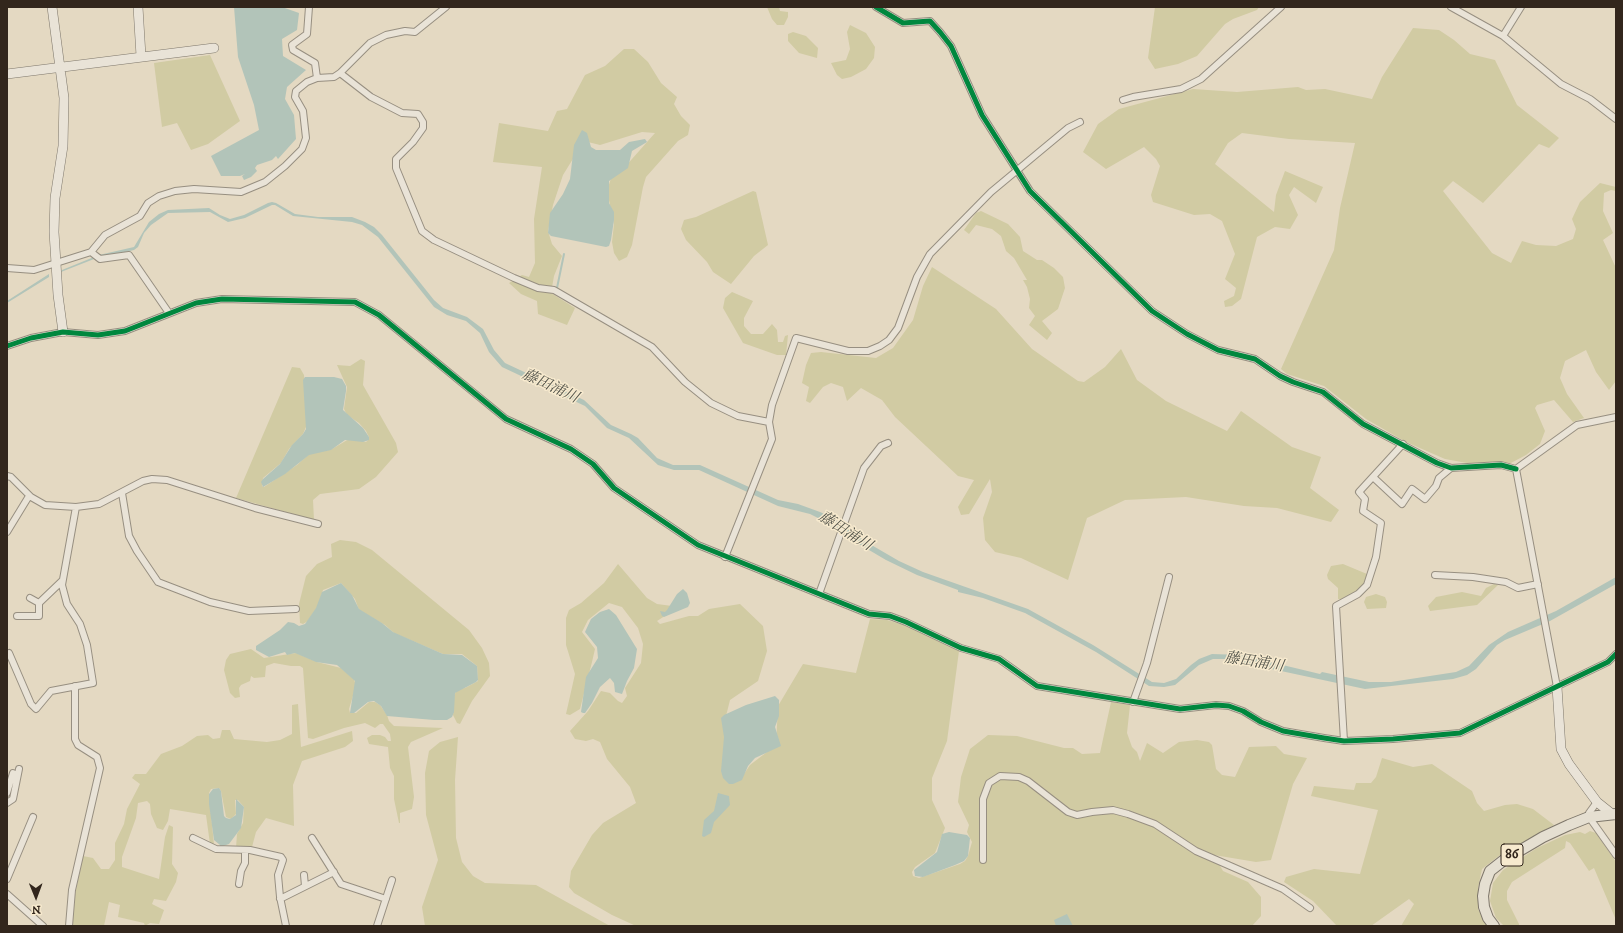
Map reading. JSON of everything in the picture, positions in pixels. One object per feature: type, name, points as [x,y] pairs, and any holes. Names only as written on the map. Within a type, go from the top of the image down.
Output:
[{"type":"main road","name":"86","points":[[1494,926],[1488,918],[1484,907],[1483,896],[1485,884],[1490,872],[1504,860],[1543,837],[1589,817],[1615,814]]},
{"type":"street","points":[[52,7],[61,67],[64,124],[55,198],[55,265],[63,332]]},
{"type":"street","points":[[138,7],[142,56]]},
{"type":"street","points":[[309,7],[307,34],[292,45],[293,50],[315,63],[317,78]]},
{"type":"street","points":[[7,268],[34,270],[93,253],[105,235],[140,216],[148,203],[159,196],[175,191],[194,189],[241,192],[265,182],[302,149],[306,138],[303,111],[295,97],[296,91],[307,82],[317,78],[334,77],[340,73],[370,43],[386,36],[405,31],[415,32],[446,7]]},
{"type":"street","points":[[876,7],[903,23],[930,21],[951,46],[982,115],[1016,172],[1030,191],[1152,310],[1187,334],[1218,350],[1255,359],[1280,376],[1323,392],[1363,424],[1437,463],[1451,468],[1501,466],[1516,469],[1577,425],[1616,417]]},
{"type":"street","points":[[1123,100],[1133,96],[1181,89],[1201,79],[1281,7]]},
{"type":"street","points":[[1451,7],[1503,36],[1561,84],[1590,99],[1616,119]]},
{"type":"street","points":[[1503,36],[1521,7]]},
{"type":"street","points":[[7,74],[214,48]]},
{"type":"street","points":[[340,73],[371,97],[402,113],[418,114],[423,122],[423,128],[413,142],[396,159],[396,168],[422,231],[434,240],[514,278],[538,288],[554,290],[652,347],[685,382],[711,403],[738,416],[769,422]]},
{"type":"street","points":[[725,557],[772,439],[769,422],[772,405],[796,338],[848,351],[868,351],[889,340],[898,328],[917,277],[930,254],[991,192],[1068,128],[1080,122]]},
{"type":"street","points":[[93,253],[100,259],[129,255],[169,312]]},
{"type":"street","points":[[7,346],[31,338],[63,332],[98,335],[125,331],[169,312],[196,303],[222,299],[355,302],[379,315],[506,419],[571,449],[593,464],[614,488],[698,546],[869,614],[890,616],[961,648],[999,659],[1037,686],[1180,710],[1216,705],[1229,706],[1243,711],[1261,722],[1283,730],[1344,741],[1393,739],[1460,733],[1608,662],[1616,654]]},
{"type":"street","points":[[819,594],[864,468],[881,446],[888,443]]},
{"type":"street","points":[[1344,741],[1336,607],[1358,594],[1366,585],[1376,557],[1381,523],[1363,511],[1365,499],[1359,492],[1403,444]]},
{"type":"street","points":[[1373,478],[1402,504],[1412,489],[1425,499],[1436,486],[1439,478],[1451,468]]},
{"type":"street","points":[[1516,469],[1558,687],[1561,748],[1569,764],[1597,802],[1615,814]]},
{"type":"street","points":[[7,476],[11,476],[29,496],[45,505],[76,508],[99,504],[143,481],[152,479],[167,480],[255,508],[318,524]]},
{"type":"street","points":[[122,493],[129,536],[137,551],[158,582],[210,602],[249,611],[296,609]]},
{"type":"street","points":[[7,532],[29,496]]},
{"type":"street","points":[[9,653],[31,704],[36,709],[51,691],[93,683],[86,645],[80,624],[67,604],[62,585],[76,508]]},
{"type":"street","points":[[1435,575],[1472,577],[1506,582],[1518,588],[1538,584]]},
{"type":"street","points":[[1133,702],[1147,663],[1169,577]]},
{"type":"street","points":[[17,616],[39,616],[39,604],[62,581]]},
{"type":"street","points":[[30,598],[39,604]]},
{"type":"street","points":[[68,926],[72,890],[100,768],[97,757],[78,746],[76,740],[75,686]]},
{"type":"street","points":[[7,803],[13,799],[20,769]]},
{"type":"street","points":[[7,793],[13,773]]},
{"type":"street","points":[[983,860],[984,799],[989,783],[1000,776],[1019,777],[1028,781],[1068,812],[1077,815],[1113,810],[1155,824],[1196,851],[1283,889],[1310,908]]},
{"type":"street","points":[[1597,802],[1589,813],[1589,817],[1616,855]]},
{"type":"street","points":[[7,879],[33,817]]},
{"type":"street","points":[[193,838],[216,849],[245,850],[281,857],[283,860],[278,874],[280,899],[286,926]]},
{"type":"street","points":[[312,838],[341,884],[346,887],[386,899]]},
{"type":"street","points":[[239,884],[241,871],[245,863],[245,850]]},
{"type":"street","points":[[280,899],[334,872]]},
{"type":"street","points":[[304,875],[305,886]]},
{"type":"street","points":[[376,926],[392,880]]},
{"type":"street","points":[[7,894],[43,926]]},
{"type":"shaded area","points":[[767,7],[779,7],[780,11],[788,12],[788,17],[784,25],[777,25],[772,19]]},
{"type":"shaded area","points":[[1155,7],[1259,7],[1257,10],[1233,19],[1225,24],[1197,56],[1178,64],[1155,69],[1148,58]]},
{"type":"shaded area","points":[[850,25],[866,33],[875,47],[874,58],[866,69],[851,77],[842,79],[837,75],[831,63],[846,60],[850,49],[847,32]]},
{"type":"shaded area","points":[[1413,28],[1439,30],[1454,40],[1470,54],[1495,60],[1517,105],[1559,138],[1549,148],[1539,144],[1483,203],[1453,181],[1443,191],[1492,253],[1511,263],[1522,241],[1536,245],[1556,246],[1573,239],[1576,229],[1572,219],[1580,202],[1600,183],[1616,187],[1616,191],[1611,190],[1604,193],[1603,211],[1613,233],[1603,240],[1616,268],[1616,381],[1609,390],[1596,372],[1586,350],[1565,361],[1560,378],[1567,394],[1584,418],[1573,422],[1554,400],[1537,405],[1535,408],[1545,431],[1540,444],[1526,455],[1509,464],[1467,463],[1445,459],[1406,442],[1366,419],[1324,386],[1287,374],[1281,369],[1334,250],[1340,208],[1355,143],[1289,139],[1242,133],[1228,143],[1215,164],[1274,212],[1276,195],[1285,171],[1323,187],[1316,203],[1294,187],[1289,195],[1298,215],[1290,229],[1275,227],[1257,237],[1241,299],[1232,306],[1225,307],[1224,301],[1234,296],[1236,288],[1225,279],[1235,254],[1222,221],[1210,214],[1194,215],[1153,202],[1151,195],[1160,166],[1156,159],[1144,147],[1106,169],[1083,152],[1098,124],[1119,109],[1193,89],[1237,92],[1298,87],[1306,90],[1325,89],[1372,99],[1382,77]]},
{"type":"shaded area","points":[[793,32],[806,36],[818,48],[817,58],[799,53],[788,41],[788,34]]},
{"type":"shaded area","points":[[624,49],[634,49],[648,62],[661,83],[677,97],[674,104],[681,116],[690,125],[688,135],[678,141],[646,177],[632,245],[627,257],[619,261],[614,253],[612,242],[614,224],[607,191],[612,175],[624,168],[655,133],[642,132],[600,145],[584,141],[563,175],[553,205],[548,231],[552,244],[562,256],[554,276],[551,293],[575,308],[567,325],[538,314],[537,301],[521,294],[509,283],[522,275],[529,277],[535,263],[534,219],[542,167],[493,162],[499,123],[548,131],[557,111],[567,109],[585,75],[605,66]]},
{"type":"shaded area","points":[[210,55],[240,121],[208,144],[191,150],[177,123],[162,127],[154,63]]},
{"type":"shaded area","points":[[753,191],[756,192],[768,245],[754,256],[731,284],[713,272],[707,262],[686,240],[681,229],[684,220],[696,217]]},
{"type":"shaded area","points":[[981,211],[1008,224],[1020,237],[1023,251],[1037,260],[1042,260],[1054,268],[1063,277],[1065,288],[1058,309],[1042,321],[1052,333],[1047,340],[1029,325],[1035,316],[1029,308],[1030,299],[1027,287],[1023,280],[1027,280],[1014,258],[1006,251],[1001,236],[992,229],[976,225],[969,234],[964,230],[976,213]]},
{"type":"shaded area","points":[[932,267],[996,309],[1032,349],[1078,381],[1084,382],[1105,367],[1121,349],[1137,380],[1166,401],[1227,431],[1241,411],[1292,447],[1321,457],[1310,488],[1339,510],[1331,522],[1277,508],[1244,506],[1186,497],[1125,500],[1087,518],[1068,580],[1021,558],[995,552],[985,540],[983,518],[992,492],[990,479],[969,514],[961,515],[958,507],[974,480],[958,476],[895,417],[882,400],[861,388],[847,401],[843,387],[831,383],[823,387],[810,403],[806,401],[809,387],[802,383],[806,365],[811,353],[821,352],[876,358],[893,348],[913,320],[923,286]]},
{"type":"shaded area","points":[[732,292],[753,301],[744,318],[744,326],[751,334],[763,334],[772,324],[777,330],[778,342],[783,342],[785,336],[788,335],[786,355],[777,355],[743,343],[723,308],[725,298]]},
{"type":"shaded area","points":[[361,359],[365,361],[363,385],[396,443],[398,452],[376,477],[359,489],[320,494],[313,500],[314,520],[236,498],[292,367],[300,368],[304,375],[307,410],[306,427],[303,434],[289,449],[281,463],[263,478],[262,486],[264,487],[297,465],[309,454],[332,449],[349,439],[366,442],[368,440],[369,437],[366,431],[359,423],[347,415],[344,409],[347,387],[337,365],[350,366]]},
{"type":"shaded area","points":[[340,540],[356,542],[372,550],[469,630],[482,648],[489,663],[490,676],[472,701],[460,724],[457,723],[453,715],[454,695],[458,689],[465,688],[478,681],[477,666],[462,654],[443,654],[394,633],[385,625],[359,610],[355,599],[341,583],[323,590],[319,605],[308,621],[303,624],[300,623],[299,604],[306,576],[317,564],[332,557],[331,544]]},
{"type":"shaded area","points":[[618,564],[647,598],[657,604],[672,606],[668,614],[657,621],[660,624],[689,616],[698,616],[709,609],[740,604],[763,626],[767,651],[758,681],[730,700],[725,720],[740,780],[750,765],[776,745],[778,706],[803,664],[856,673],[870,619],[887,620],[917,629],[959,651],[947,741],[932,778],[932,800],[945,828],[935,853],[915,867],[912,872],[913,876],[919,878],[960,864],[965,861],[968,856],[972,842],[967,832],[969,825],[958,802],[961,777],[970,749],[988,735],[1017,736],[1064,748],[1073,748],[1082,754],[1100,753],[1111,702],[1130,705],[1127,733],[1132,747],[1137,752],[1140,761],[1147,743],[1163,753],[1179,742],[1197,740],[1209,742],[1212,745],[1216,769],[1222,775],[1235,777],[1249,747],[1276,746],[1284,754],[1307,758],[1293,784],[1271,860],[1256,862],[1214,855],[1223,871],[1248,882],[1261,897],[1261,916],[1252,926],[636,926],[612,915],[574,893],[569,887],[571,871],[592,835],[603,823],[636,803],[630,787],[607,759],[600,742],[593,739],[586,741],[575,739],[570,731],[588,711],[601,691],[610,693],[622,703],[627,696],[625,688],[641,663],[643,644],[638,628],[622,607],[609,603],[588,620],[582,632],[595,649],[592,662],[580,709],[570,715],[566,714],[575,674],[566,645],[566,618],[569,610],[581,603],[604,583]]},
{"type":"shaded area","points":[[1343,564],[1367,574],[1365,582],[1358,590],[1343,600],[1338,599],[1338,588],[1328,579],[1327,575],[1331,566]]},
{"type":"shaded area","points":[[1494,584],[1498,585],[1477,605],[1430,611],[1428,606],[1436,597],[1462,592],[1481,596],[1486,588]]},
{"type":"shaded area","points":[[1376,594],[1385,597],[1387,602],[1386,608],[1367,609],[1364,602],[1366,597]]},
{"type":"shaded area","points":[[251,649],[264,658],[296,653],[317,662],[341,668],[354,679],[356,686],[349,709],[350,713],[356,713],[369,702],[375,702],[380,705],[389,721],[394,726],[443,728],[411,742],[408,747],[414,797],[412,809],[400,813],[400,823],[394,799],[394,776],[390,768],[388,747],[369,744],[367,738],[372,735],[380,735],[385,737],[388,741],[391,741],[390,734],[383,724],[380,724],[375,728],[365,723],[344,728],[313,739],[308,738],[303,668],[300,666],[274,663],[266,666],[265,677],[254,678],[251,676],[250,681],[241,685],[239,688],[240,697],[235,698],[230,693],[224,670],[226,660],[230,654]]},
{"type":"shaded area","points":[[298,704],[301,747],[352,731],[353,741],[345,747],[302,761],[293,785],[294,826],[266,818],[256,832],[252,847],[236,848],[237,834],[243,823],[244,807],[238,800],[235,800],[236,814],[231,819],[226,817],[221,791],[219,788],[211,789],[209,793],[214,845],[210,844],[206,815],[170,809],[168,821],[163,830],[157,828],[151,814],[150,804],[147,801],[138,803],[136,818],[122,857],[122,867],[159,879],[165,837],[169,825],[173,827],[172,864],[178,873],[176,882],[166,901],[154,899],[152,904],[164,910],[159,924],[150,923],[145,926],[144,923],[118,917],[120,905],[109,902],[104,926],[72,926],[75,895],[83,856],[93,858],[101,869],[109,869],[115,860],[115,843],[124,824],[127,809],[140,784],[132,778],[135,774],[146,774],[161,754],[182,746],[197,736],[208,735],[213,739],[220,738],[222,730],[230,730],[234,739],[267,742],[280,740],[292,734],[292,705]]},
{"type":"shaded area","points":[[458,737],[455,780],[456,838],[462,862],[473,876],[485,883],[536,885],[610,926],[425,926],[422,907],[438,860],[426,815],[425,773],[429,751],[440,742]]},
{"type":"shaded area","points":[[1382,758],[1413,767],[1432,764],[1472,791],[1477,803],[1484,811],[1505,805],[1517,804],[1533,809],[1554,825],[1500,855],[1482,869],[1478,888],[1478,909],[1487,926],[1401,926],[1414,904],[1409,899],[1371,926],[1337,926],[1313,901],[1284,882],[1286,877],[1314,869],[1360,874],[1378,810],[1311,796],[1314,786],[1354,790],[1356,783],[1371,783],[1376,777]]},
{"type":"shaded area","points":[[1590,831],[1596,833],[1616,862],[1616,920],[1594,868],[1589,871],[1570,843],[1566,841],[1565,848],[1512,882],[1507,891],[1507,900],[1519,926],[1504,926],[1496,918],[1490,901],[1493,883],[1503,870],[1537,848],[1565,835],[1580,832],[1585,834]]},
{"type":"water","points":[[234,7],[282,7],[299,13],[297,30],[282,39],[283,56],[306,70],[287,87],[285,99],[294,115],[296,139],[278,159],[276,156],[272,160],[257,165],[255,168],[257,171],[251,177],[244,180],[242,176],[245,174],[240,176],[221,176],[211,156],[259,130],[254,105],[238,57]]},
{"type":"water","points":[[582,130],[587,133],[591,147],[596,150],[620,150],[629,142],[645,139],[647,142],[632,151],[628,168],[609,181],[609,203],[614,212],[614,220],[611,240],[609,246],[606,247],[551,236],[548,233],[550,213],[563,194],[570,179],[574,145]]},
{"type":"water","name":"藤田浦川","points":[[272,202],[295,214],[318,217],[352,217],[374,227],[434,300],[443,308],[467,317],[483,329],[494,350],[505,363],[584,400],[611,425],[638,438],[657,458],[673,465],[700,465],[778,500],[798,504],[820,512],[833,518],[868,543],[899,561],[923,572],[1028,609],[1093,645],[1152,682],[1164,683],[1176,679],[1199,659],[1212,654],[1241,655],[1320,674],[1322,672],[1369,682],[1391,682],[1456,672],[1469,666],[1489,645],[1508,632],[1556,611],[1616,577],[1616,584],[1550,621],[1505,640],[1497,645],[1476,669],[1467,675],[1453,679],[1365,689],[1239,662],[1233,659],[1213,659],[1199,665],[1175,685],[1164,687],[1149,686],[1096,652],[1025,613],[983,598],[958,592],[958,590],[917,575],[886,560],[830,526],[830,524],[810,514],[778,506],[699,470],[674,470],[658,465],[629,438],[607,428],[585,406],[502,367],[489,352],[480,333],[466,321],[447,315],[434,307],[378,237],[362,225],[352,222],[293,216],[275,205],[245,218],[228,222],[210,212],[168,213],[151,225],[144,233],[138,247],[134,250],[94,259],[61,272],[62,270],[99,255],[134,247],[149,222],[159,214],[168,210],[209,208],[230,219],[244,215]]},
{"type":"water","points":[[49,274],[49,277],[7,303],[7,301]]},
{"type":"water","points":[[305,377],[334,377],[342,379],[346,386],[343,410],[363,428],[369,437],[369,440],[363,442],[345,440],[331,450],[309,455],[285,474],[263,487],[261,482],[263,479],[280,464],[292,445],[306,429],[303,380]]},
{"type":"water","points":[[341,583],[352,595],[359,609],[382,623],[393,632],[443,654],[462,655],[477,666],[478,680],[455,693],[454,712],[452,717],[447,720],[434,720],[387,716],[381,706],[374,701],[368,702],[354,713],[350,713],[355,681],[337,665],[316,662],[295,653],[287,655],[285,652],[269,657],[256,650],[256,646],[280,630],[288,622],[299,626],[305,624],[316,608],[322,592]]},
{"type":"water","points":[[683,589],[687,593],[690,603],[688,607],[664,617],[662,616],[660,611],[665,612],[677,594]]},
{"type":"water","points":[[609,609],[616,615],[637,649],[634,668],[622,694],[615,692],[614,683],[610,678],[600,687],[592,703],[585,713],[583,713],[581,712],[586,677],[598,658],[597,647],[585,632],[591,619],[600,612]]},
{"type":"water","points":[[775,696],[779,700],[779,716],[775,727],[781,746],[755,758],[748,766],[742,780],[729,784],[723,778],[721,771],[724,737],[721,718],[724,715],[746,705]]},
{"type":"water","points":[[219,788],[221,791],[224,816],[226,818],[230,819],[236,815],[236,799],[244,807],[241,828],[229,844],[223,846],[220,851],[220,845],[214,840],[209,804],[209,794],[213,789]]},
{"type":"water","points":[[718,793],[729,796],[730,805],[714,822],[711,833],[704,837],[702,836],[704,820],[714,811]]},
{"type":"water","points":[[949,832],[967,835],[970,838],[968,856],[964,861],[955,865],[923,877],[915,876],[914,870],[937,852],[942,834]]},
{"type":"water","points":[[1067,914],[1073,926],[1056,926],[1054,920]]},
{"type":"waterway","points":[[557,288],[564,254]]},
{"type":"cycle path","points":[[876,7],[903,23],[930,21],[940,32],[951,46],[982,115],[1030,191],[1152,311],[1187,334],[1218,350],[1255,359],[1280,376],[1323,392],[1363,424],[1437,463],[1451,468],[1501,465],[1516,469]]},
{"type":"cycle path","points":[[7,346],[31,338],[63,332],[98,335],[125,331],[196,303],[222,299],[355,302],[379,315],[506,419],[571,449],[593,464],[614,488],[698,545],[869,614],[890,616],[961,648],[999,659],[1037,686],[1180,709],[1216,705],[1229,706],[1243,711],[1261,722],[1283,731],[1344,741],[1393,739],[1460,733],[1608,662],[1616,654]]}]
